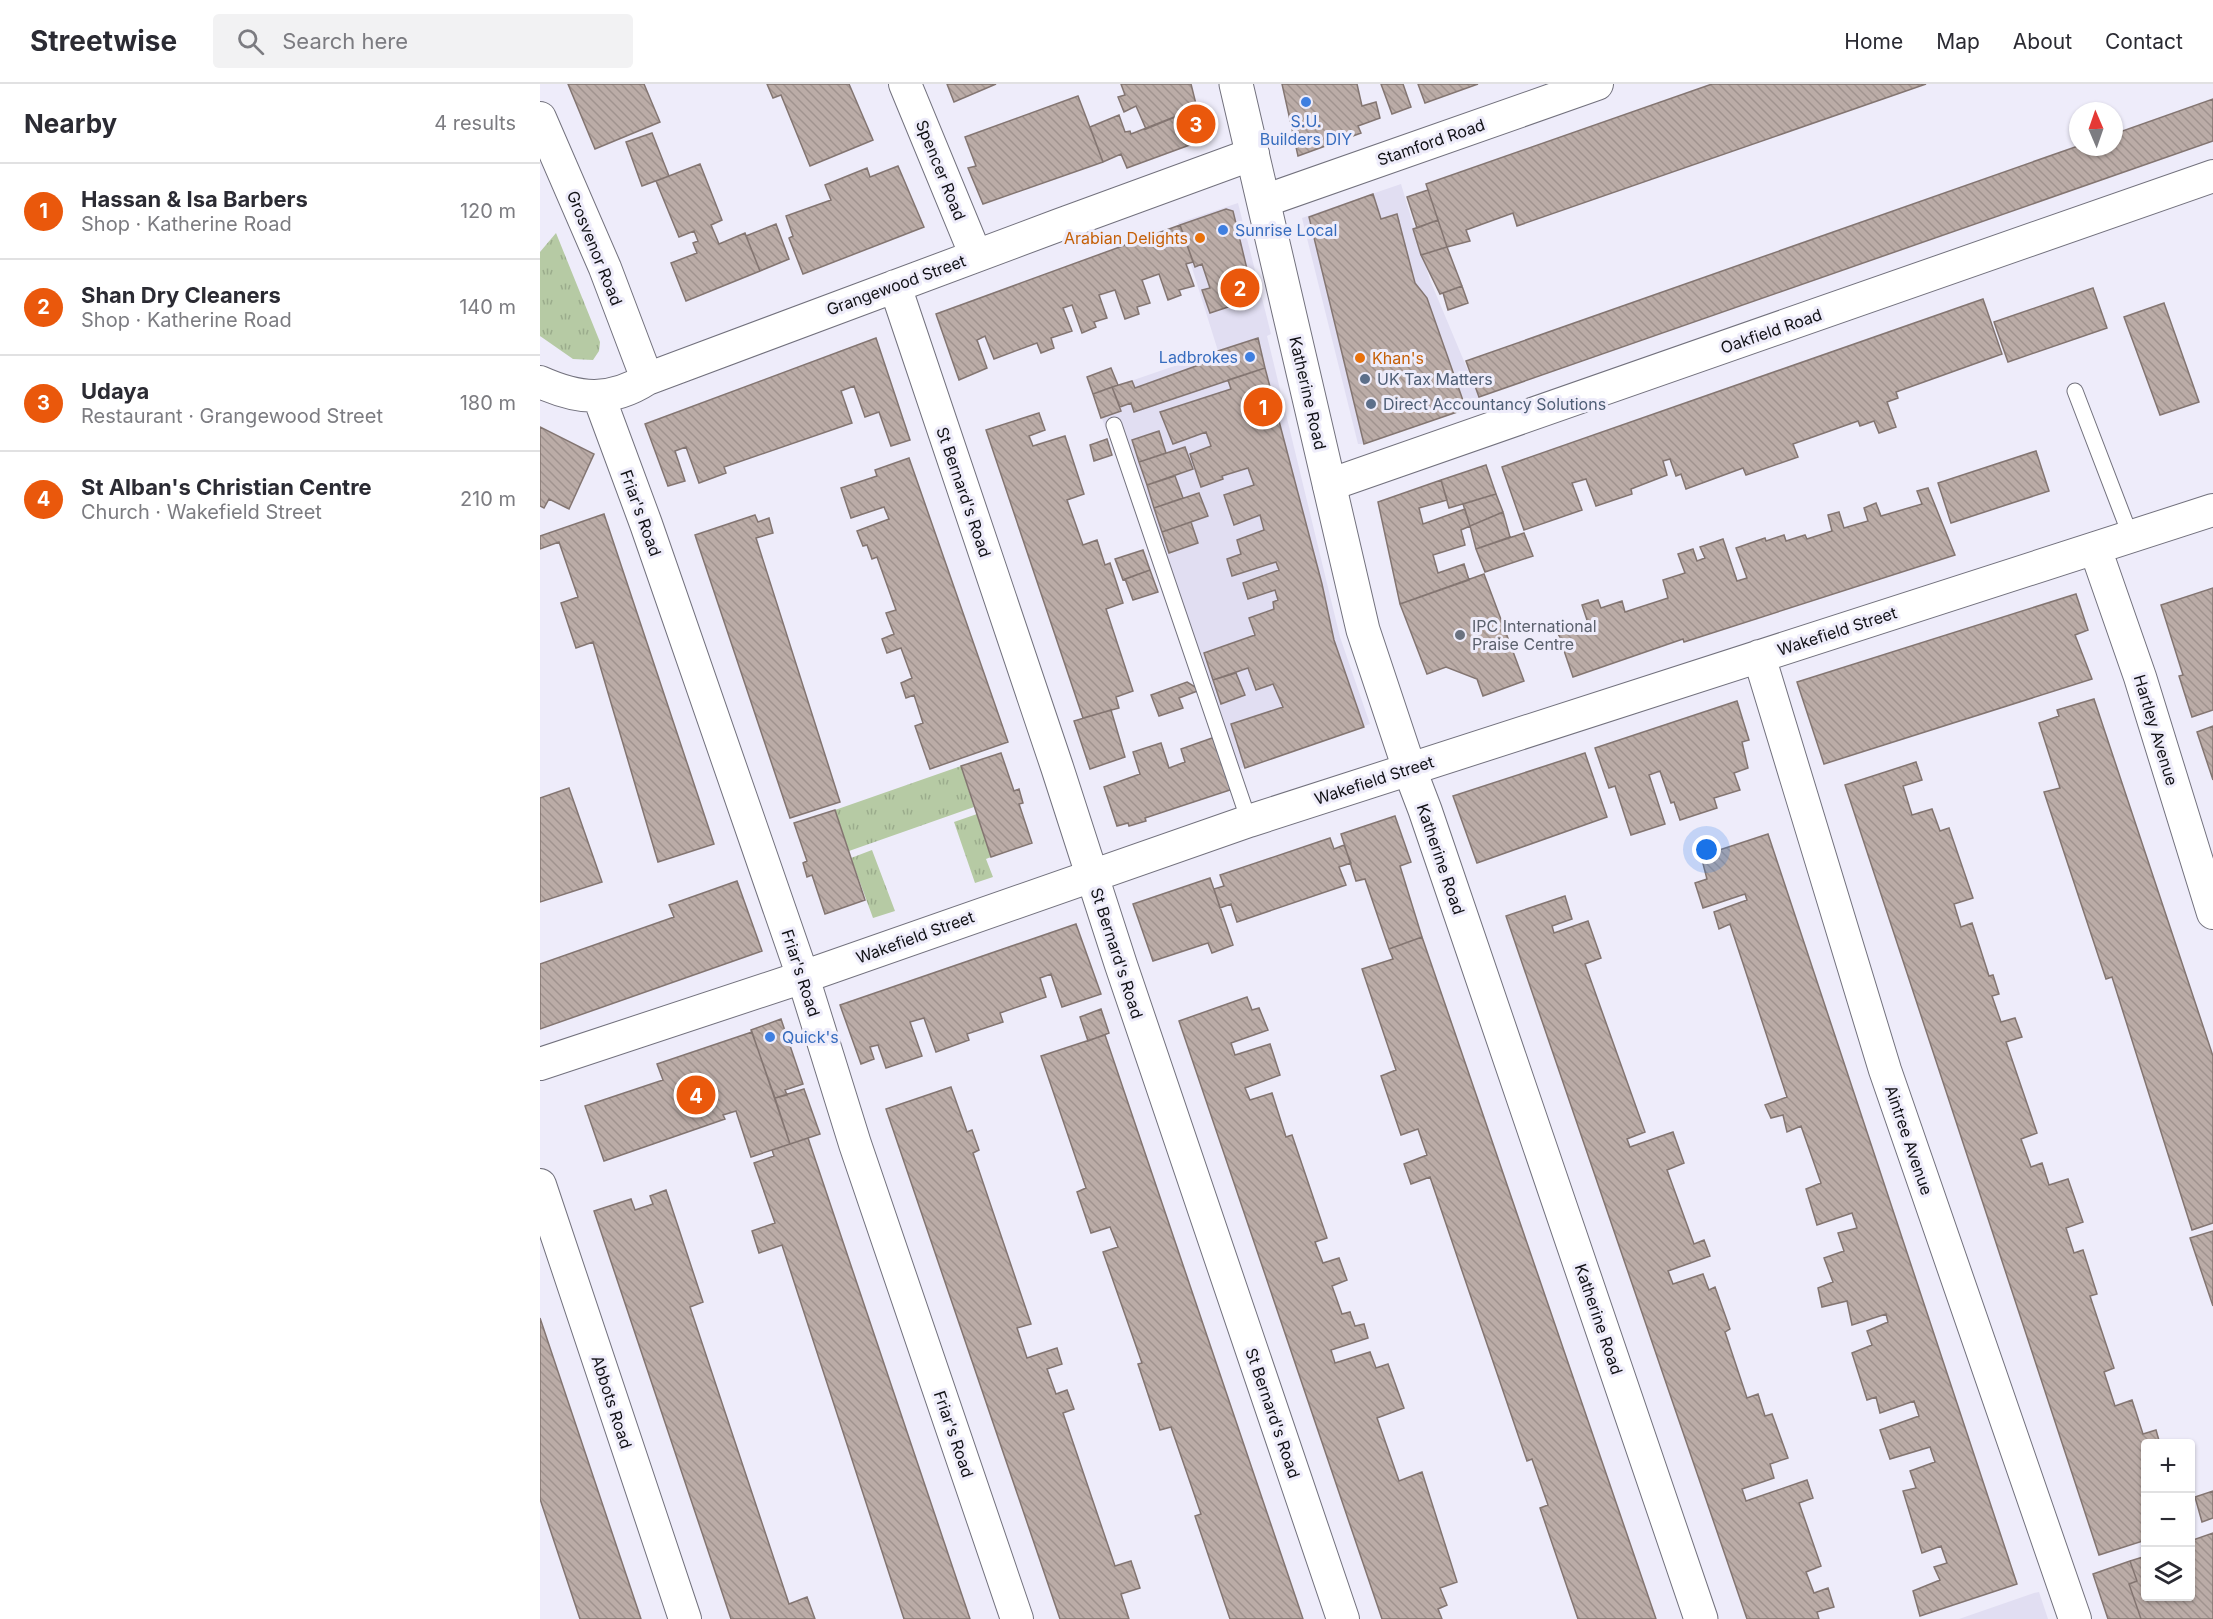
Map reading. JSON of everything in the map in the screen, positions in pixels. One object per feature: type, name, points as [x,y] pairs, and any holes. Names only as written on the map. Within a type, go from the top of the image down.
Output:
[{"type":"main road","name":"Katherine Road","points":[[1236,84],[1363,630],[1701,1619]]},
{"type":"street","name":"Spencer Road","points":[[905,84],[976,256]]},
{"type":"street","name":"Stamford Road","points":[[1264,201],[1597,84]]},
{"type":"street","name":"Grosvenor Road","points":[[540,118],[605,268],[646,379]]},
{"type":"street","name":"Grangewood Street","points":[[540,382],[564,393],[599,397],[632,389],[646,379],[1253,154]]},
{"type":"street","name":"Oakfield Road","points":[[1329,485],[2213,176]]},
{"type":"street","name":"St Bernard's Road","points":[[895,286],[1343,1619]]},
{"type":"street","name":"Friar's Road","points":[[599,397],[646,524],[803,977],[855,1144],[1017,1619]]},
{"type":"street","name":"Wakefield Street","points":[[540,1064],[803,977],[1249,821],[1409,768],[2213,510]]},
{"type":"street","name":"Hartley Avenue","points":[[2095,548],[2140,676],[2213,913]]},
{"type":"street","name":"Aintree Avenue","points":[[1759,656],[1885,1070],[2075,1619]]},
{"type":"street","name":"Abbots Road","points":[[540,1185],[685,1619]]},
{"type":"lane","points":[[2075,391],[2131,537]]},
{"type":"lane","points":[[1114,425],[1249,821]]},
{"type":"shaded area","points":[[1401,184],[1430,280],[1482,404],[1364,444],[1358,444],[1302,218]]},
{"type":"shaded area","points":[[1238,203],[1271,334],[1267,336],[1340,637],[1370,724],[1231,772],[1093,394],[1218,351],[1178,223]]},
{"type":"shaded area","points":[[2039,1592],[2048,1619],[1959,1619],[2034,1593]]},
{"type":"green space","points":[[556,233],[600,342],[599,351],[593,360],[573,359],[540,336],[540,252]]},
{"type":"green space","points":[[961,766],[974,807],[849,851],[835,810]]},
{"type":"green space","points":[[977,814],[991,857],[986,859],[993,877],[975,883],[954,822]]},
{"type":"green space","points":[[872,850],[895,911],[873,918],[851,858]]},
{"type":"building","points":[[568,84],[644,84],[660,122],[595,149]]},
{"type":"building","points":[[767,84],[849,84],[873,140],[810,166],[781,95],[773,98]]},
{"type":"building","points":[[947,84],[996,84],[954,102]]},
{"type":"building","points":[[1121,84],[1191,84],[1197,108],[1146,129],[1136,106],[1124,112],[1118,97],[1125,95]]},
{"type":"building","points":[[1282,84],[1357,84],[1362,106],[1376,102],[1380,118],[1358,126],[1361,133],[1298,156]]},
{"type":"building","points":[[1381,84],[1403,84],[1411,107],[1392,114]]},
{"type":"building","points":[[1418,84],[1478,84],[1425,103]]},
{"type":"building","points":[[1712,84],[1926,84],[1517,226],[1513,213],[1466,230],[1470,241],[1447,247],[1426,184]]},
{"type":"building","points":[[1078,96],[1103,162],[983,204],[968,168],[976,166],[965,137]]},
{"type":"building","points":[[2213,99],[2213,141],[1479,397],[1466,361],[2069,149],[2069,156],[2123,156],[2123,131]]},
{"type":"building","points":[[1197,108],[1206,139],[1127,168],[1121,154],[1103,162],[1090,127],[1119,115],[1125,132],[1130,131],[1131,134]]},
{"type":"building","points":[[652,133],[669,176],[642,186],[626,142]]},
{"type":"building","points":[[700,164],[722,220],[711,225],[719,244],[745,233],[760,271],[686,301],[671,263],[697,253],[693,243],[698,241],[694,231],[679,237],[656,181]]},
{"type":"building","points":[[898,166],[924,227],[803,274],[789,238],[793,236],[786,216],[831,200],[825,185],[867,168],[870,177]]},
{"type":"building","points":[[1428,190],[1438,220],[1417,228],[1407,197]]},
{"type":"building","points":[[1373,194],[1381,219],[1397,214],[1415,283],[1427,298],[1466,409],[1364,444],[1309,217]]},
{"type":"building","points":[[1226,209],[1233,211],[1253,294],[1232,301],[1234,305],[1210,313],[1202,290],[1210,288],[1202,264],[1195,267],[1180,225]]},
{"type":"building","points":[[1438,220],[1447,247],[1421,255],[1413,229]]},
{"type":"building","points":[[776,224],[789,259],[760,271],[746,236]]},
{"type":"building","points":[[1180,225],[1193,262],[1186,264],[1194,286],[1179,290],[1181,295],[1168,300],[1159,274],[1142,280],[1150,303],[1137,307],[1139,314],[1125,319],[1115,290],[1099,295],[1107,318],[1094,322],[1096,327],[1082,333],[1072,305],[1063,308],[1072,331],[1051,338],[1054,348],[1041,353],[1037,343],[994,359],[985,336],[977,340],[987,368],[959,380],[936,314]]},
{"type":"building","points":[[1447,247],[1462,286],[1440,294],[1421,255]]},
{"type":"building","points":[[1462,286],[1468,303],[1448,310],[1443,293]]},
{"type":"building","points":[[2093,288],[2107,328],[2008,362],[1994,322]]},
{"type":"building","points":[[1983,299],[2002,354],[1896,392],[1898,398],[1887,402],[1896,427],[1879,433],[1874,421],[1860,426],[1858,421],[1793,444],[1798,457],[1746,475],[1743,468],[1686,489],[1681,474],[1676,476],[1670,459],[1663,461],[1667,475],[1631,489],[1632,494],[1596,506],[1586,479],[1572,483],[1582,510],[1524,530],[1502,467]]},
{"type":"building","points":[[2164,303],[2199,402],[2160,415],[2124,317]]},
{"type":"building","points":[[876,338],[910,440],[891,446],[879,412],[865,417],[854,386],[841,391],[852,423],[724,467],[726,473],[699,483],[686,447],[675,451],[685,481],[668,486],[645,424]]},
{"type":"building","points":[[1258,338],[1265,368],[1134,412],[1131,403],[1120,407],[1112,387],[1132,381],[1135,388],[1221,357],[1218,351]]},
{"type":"building","points":[[1111,368],[1118,385],[1093,394],[1087,377]]},
{"type":"building","points":[[1265,368],[1322,584],[1334,640],[1364,727],[1245,768],[1231,724],[1283,707],[1273,684],[1256,690],[1248,668],[1213,680],[1204,653],[1255,635],[1249,618],[1274,609],[1273,602],[1278,600],[1275,590],[1248,599],[1243,583],[1279,570],[1276,562],[1232,576],[1227,559],[1241,554],[1237,540],[1264,530],[1260,515],[1234,525],[1224,495],[1254,485],[1248,468],[1222,476],[1223,479],[1201,487],[1190,454],[1211,446],[1206,432],[1173,444],[1160,412],[1231,389],[1228,380]]},
{"type":"building","points":[[1112,387],[1121,411],[1101,418],[1093,394]]},
{"type":"building","points":[[1039,413],[1045,430],[1029,436],[1033,446],[1065,436],[1084,494],[1067,500],[1083,545],[1097,540],[1105,565],[1110,563],[1123,603],[1106,609],[1133,691],[1116,697],[1119,708],[1083,718],[986,430]]},
{"type":"building","points":[[540,427],[594,454],[569,509],[549,499],[544,508],[540,506]]},
{"type":"building","points":[[1159,431],[1166,453],[1139,462],[1132,440]]},
{"type":"building","points":[[1107,439],[1112,455],[1094,461],[1090,445]]},
{"type":"building","points":[[1185,447],[1193,469],[1147,485],[1139,462]]},
{"type":"building","points":[[2036,451],[2049,491],[1951,523],[1938,483]]},
{"type":"building","points":[[909,458],[1008,742],[930,769],[915,726],[923,723],[914,695],[906,698],[901,683],[912,678],[901,648],[887,653],[882,639],[894,634],[886,613],[896,610],[877,557],[872,559],[867,545],[863,546],[857,531],[889,519],[884,507],[851,518],[841,488],[877,476],[875,470]]},
{"type":"building","points":[[1486,465],[1496,494],[1449,508],[1441,480]]},
{"type":"building","points":[[1175,476],[1183,498],[1154,508],[1147,485]]},
{"type":"building","points":[[1441,480],[1447,500],[1419,508],[1423,524],[1465,509],[1470,526],[1461,530],[1465,545],[1433,555],[1438,573],[1464,564],[1469,580],[1400,604],[1378,502]]},
{"type":"building","points":[[1928,488],[1955,555],[1684,642],[1683,639],[1573,677],[1558,633],[1583,625],[1585,631],[1590,629],[1582,605],[1598,600],[1601,608],[1622,601],[1625,612],[1668,598],[1663,580],[1685,573],[1678,554],[1693,549],[1697,561],[1705,558],[1700,547],[1723,539],[1737,581],[1747,578],[1736,548],[1765,538],[1766,541],[1784,535],[1786,541],[1805,535],[1807,539],[1832,531],[1828,515],[1839,512],[1844,528],[1868,521],[1864,508],[1876,503],[1881,516],[1922,504],[1917,491]]},
{"type":"building","points":[[1199,493],[1208,516],[1162,532],[1154,508]]},
{"type":"building","points":[[1496,494],[1503,512],[1470,526],[1463,504]]},
{"type":"building","points":[[1503,512],[1510,537],[1476,549],[1470,526]]},
{"type":"building","points":[[604,514],[714,844],[658,862],[593,642],[576,648],[561,603],[578,597],[559,542],[540,549],[540,536]]},
{"type":"building","points":[[755,515],[758,522],[769,518],[773,533],[756,538],[840,802],[790,818],[695,535]]},
{"type":"building","points":[[1191,522],[1198,543],[1169,553],[1162,532]]},
{"type":"building","points":[[1524,533],[1533,556],[1485,572],[1476,549]]},
{"type":"building","points":[[1143,550],[1150,570],[1123,580],[1115,559]]},
{"type":"building","points":[[1150,570],[1158,592],[1133,600],[1125,579]]},
{"type":"building","name":"IPC International Praise Centre","points":[[1484,574],[1524,681],[1483,696],[1477,679],[1446,667],[1427,674],[1400,604]]},
{"type":"building","points":[[2213,588],[2213,710],[2192,717],[2179,676],[2183,675],[2161,605]]},
{"type":"building","points":[[2076,594],[2088,630],[2075,635],[2092,679],[1824,764],[1797,682]]},
{"type":"building","points":[[1236,673],[1245,695],[1221,704],[1213,680]]},
{"type":"building","points":[[1187,682],[1200,690],[1179,698],[1183,708],[1159,716],[1151,695]]},
{"type":"building","points":[[2094,699],[2213,1056],[2213,1223],[2192,1230],[2112,977],[2106,979],[2044,792],[2060,788],[2039,723],[2059,716],[2057,710]]},
{"type":"building","points":[[1737,701],[1749,740],[1742,742],[1748,768],[1734,773],[1740,790],[1714,798],[1717,808],[1680,820],[1674,802],[1671,803],[1660,771],[1649,775],[1665,824],[1631,835],[1615,786],[1609,788],[1595,748]]},
{"type":"building","points":[[1111,710],[1125,757],[1090,769],[1074,721]]},
{"type":"building","points":[[2213,726],[2213,780],[2197,732]]},
{"type":"building","points":[[1215,737],[1233,789],[1145,818],[1146,821],[1129,826],[1128,823],[1117,826],[1104,787],[1140,774],[1133,752],[1161,743],[1169,768],[1185,762],[1181,749]]},
{"type":"building","points":[[1001,753],[1014,791],[1019,789],[1023,803],[1019,804],[1032,843],[991,857],[961,766]]},
{"type":"building","points":[[1585,753],[1607,817],[1477,863],[1453,796]]},
{"type":"building","points":[[1916,762],[1922,780],[1903,786],[1912,815],[1932,809],[1940,831],[1949,828],[1973,898],[1954,904],[1961,927],[1972,923],[1989,976],[1993,975],[1999,994],[1992,996],[2001,1022],[2015,1018],[2022,1037],[2006,1042],[2037,1133],[2021,1139],[2031,1167],[2042,1163],[2049,1185],[2068,1179],[2083,1222],[2066,1228],[2074,1253],[2083,1250],[2097,1294],[2090,1296],[2114,1368],[2104,1372],[2115,1406],[2132,1400],[2143,1434],[2156,1430],[2159,1439],[2141,1439],[2141,1542],[2099,1555],[1845,785]]},
{"type":"building","points":[[569,788],[602,882],[540,902],[540,798]]},
{"type":"building","points":[[835,810],[865,900],[825,914],[812,875],[807,877],[803,863],[807,861],[794,823]]},
{"type":"building","points":[[1395,816],[1411,862],[1400,866],[1422,937],[1389,949],[1365,879],[1356,881],[1341,834]]},
{"type":"building","points":[[1768,834],[2017,1584],[1920,1616],[1913,1591],[1940,1580],[1934,1567],[1947,1563],[1941,1546],[1922,1553],[1903,1491],[1916,1488],[1910,1471],[1935,1462],[1930,1447],[1890,1459],[1880,1430],[1919,1416],[1914,1401],[1880,1413],[1876,1397],[1867,1400],[1852,1353],[1872,1345],[1867,1331],[1888,1322],[1886,1314],[1852,1325],[1847,1301],[1822,1307],[1818,1288],[1833,1282],[1824,1258],[1844,1251],[1838,1233],[1857,1228],[1852,1213],[1817,1225],[1806,1189],[1821,1183],[1801,1126],[1787,1132],[1783,1115],[1771,1118],[1765,1105],[1787,1097],[1730,924],[1719,929],[1714,912],[1747,900],[1745,894],[1703,908],[1695,883],[1707,879],[1701,856]]},
{"type":"building","points":[[1330,838],[1334,849],[1344,845],[1351,863],[1339,867],[1346,885],[1237,922],[1231,904],[1220,908],[1214,889],[1224,886],[1220,875]]},
{"type":"building","points":[[1210,878],[1233,945],[1212,953],[1208,943],[1153,961],[1133,904]]},
{"type":"building","points":[[737,881],[762,951],[540,1029],[540,964],[674,917],[669,905]]},
{"type":"building","points":[[1565,896],[1572,919],[1552,926],[1554,933],[1588,921],[1601,958],[1585,964],[1645,1132],[1627,1139],[1630,1147],[1673,1132],[1684,1163],[1667,1170],[1694,1244],[1704,1240],[1710,1256],[1668,1271],[1673,1284],[1703,1274],[1709,1290],[1715,1287],[1730,1329],[1725,1332],[1747,1398],[1758,1394],[1765,1416],[1772,1414],[1788,1458],[1770,1464],[1774,1478],[1742,1489],[1746,1501],[1807,1480],[1813,1498],[1799,1503],[1821,1566],[1806,1572],[1814,1593],[1828,1588],[1834,1607],[1817,1612],[1819,1619],[1747,1619],[1506,916]]},
{"type":"building","points":[[1076,924],[1101,994],[1062,1007],[1051,974],[1040,978],[1046,997],[1000,1013],[1003,1022],[967,1034],[969,1040],[936,1052],[924,1018],[910,1022],[922,1056],[886,1068],[878,1045],[870,1047],[874,1059],[861,1064],[840,1005]]},
{"type":"building","points":[[1422,937],[1656,1619],[1578,1619],[1540,1508],[1548,1505],[1532,1459],[1527,1461],[1430,1177],[1411,1184],[1404,1164],[1427,1155],[1418,1129],[1401,1135],[1381,1076],[1396,1070],[1362,969],[1393,959],[1389,949]]},
{"type":"building","points":[[1247,997],[1252,1010],[1259,1008],[1268,1030],[1231,1043],[1235,1055],[1270,1044],[1280,1075],[1245,1088],[1250,1100],[1272,1093],[1286,1137],[1292,1135],[1327,1238],[1315,1242],[1323,1263],[1339,1258],[1347,1280],[1332,1286],[1342,1314],[1350,1312],[1355,1326],[1364,1324],[1368,1338],[1331,1350],[1335,1363],[1370,1352],[1376,1368],[1388,1364],[1404,1408],[1377,1418],[1399,1481],[1422,1472],[1457,1582],[1440,1588],[1447,1605],[1438,1609],[1442,1619],[1382,1619],[1179,1021]]},
{"type":"building","points":[[1101,1009],[1109,1033],[1088,1041],[1080,1017]]},
{"type":"building","points":[[781,1019],[803,1084],[785,1090],[787,1095],[775,1098],[751,1030]]},
{"type":"building","points":[[752,1032],[790,1144],[751,1157],[736,1111],[723,1115],[725,1119],[604,1161],[585,1106],[663,1080],[657,1064]]},
{"type":"building","points":[[1105,1035],[1303,1619],[1230,1619],[1195,1516],[1201,1514],[1171,1427],[1160,1430],[1138,1364],[1142,1363],[1103,1252],[1118,1247],[1110,1227],[1091,1233],[1077,1192],[1086,1188],[1041,1056]]},
{"type":"building","points":[[951,1087],[967,1132],[972,1130],[979,1150],[973,1153],[1031,1324],[1017,1328],[1027,1358],[1057,1348],[1062,1364],[1047,1369],[1056,1394],[1067,1390],[1074,1409],[1063,1413],[1115,1566],[1131,1561],[1140,1588],[1121,1594],[1129,1619],[1060,1619],[886,1109]]},
{"type":"building","points":[[804,1089],[820,1134],[790,1144],[775,1098]]},
{"type":"building","points":[[808,1138],[970,1619],[904,1619],[782,1245],[759,1253],[752,1231],[775,1223],[754,1163],[774,1156],[772,1150]]},
{"type":"building","points":[[666,1190],[703,1302],[690,1307],[789,1604],[807,1597],[815,1619],[731,1619],[594,1211],[631,1199],[635,1210],[653,1204],[650,1196]]},
{"type":"building","points":[[2213,1231],[2213,1306],[2190,1238]]},
{"type":"building","points":[[540,1318],[641,1619],[580,1619],[540,1499]]},
{"type":"building","points":[[2213,1491],[2213,1518],[2202,1522],[2195,1497]]},
{"type":"building","points":[[2213,1533],[2213,1619],[2141,1619],[2129,1584],[2137,1581],[2130,1561],[2141,1558],[2141,1601],[2195,1601],[2195,1539]]},
{"type":"building","points":[[2130,1561],[2137,1581],[2129,1584],[2141,1619],[2108,1619],[2093,1574]]},
{"type":"place","name":"S.U. Builders DIY","points":[[1306,102]]},
{"type":"place","name":"Udaya","points":[[1196,124]]},
{"type":"place","name":"Sunrise Local","points":[[1223,230]]},
{"type":"place","name":"Arabian Delights","points":[[1200,238]]},
{"type":"place","name":"Shan Dry Cleaners","points":[[1240,288]]},
{"type":"place","name":"Ladbrokes","points":[[1250,357]]},
{"type":"place","name":"Khan's","points":[[1360,358]]},
{"type":"place","name":"UK Tax Matters","points":[[1365,379]]},
{"type":"place","name":"Direct Accountancy Solutions","points":[[1371,404]]},
{"type":"place","name":"Hassan & Isa Barbers","points":[[1263,407]]},
{"type":"place","name":"IPC International Praise Centre","points":[[1460,635]]},
{"type":"place","name":"Quick's","points":[[770,1037]]},
{"type":"place","name":"St Alban's Christian Centre","points":[[696,1095]]}]
